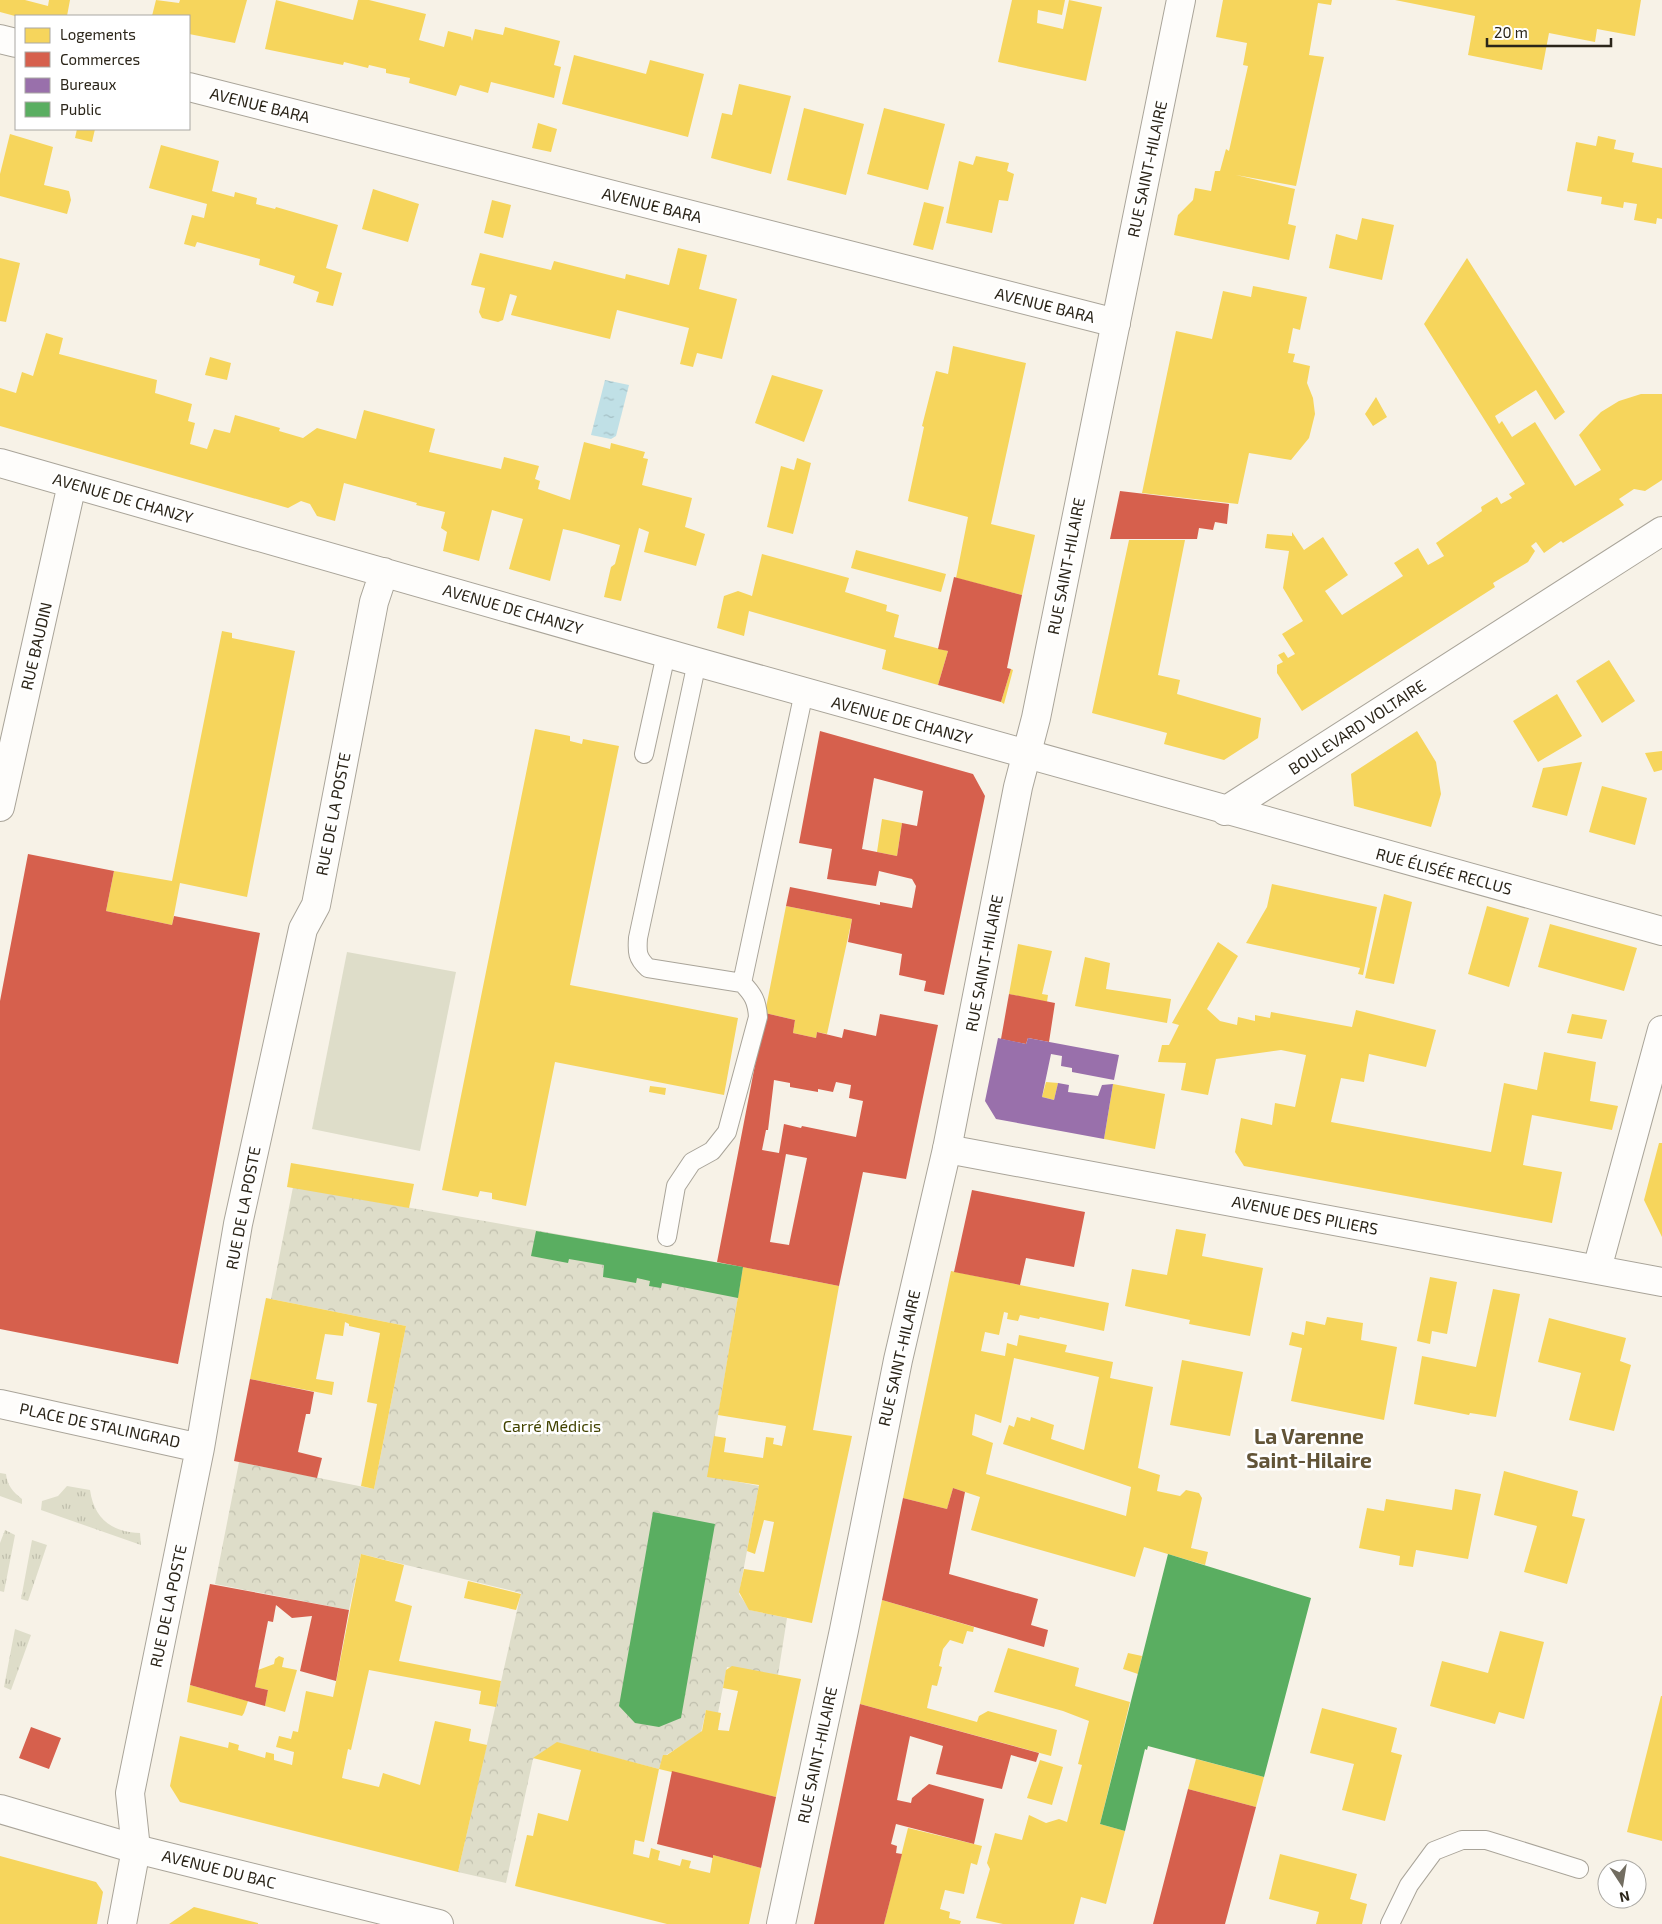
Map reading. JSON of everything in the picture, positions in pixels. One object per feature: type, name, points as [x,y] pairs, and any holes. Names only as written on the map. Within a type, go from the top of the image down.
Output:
[{"type":"street","name":"RUE SAINT-HILAIRE","points":[[781,1924],[844,1630],[898,1360],[947,1149],[1181,0]]},
{"type":"street","points":[[0,39],[15,43]]},
{"type":"street","name":"AVENUE BARA","points":[[190,87],[1116,323]]},
{"type":"street","name":"AVENUE DE CHANZY","points":[[0,463],[1026,755]]},
{"type":"street","name":"RUE BAUDIN","points":[[0,807],[72,484]]},
{"type":"street","name":"BOULEVARD VOLTAIRE","points":[[1225,811],[1662,531]]},
{"type":"street","name":"RUE DE LA POSTE","points":[[122,1924],[136,1849],[130,1793],[200,1448],[238,1224],[303,929],[316,905],[374,602],[384,572]]},
{"type":"street","points":[[1026,755],[1225,811]]},
{"type":"street","name":"RUE ÉLISÉE RECLUS","points":[[1225,811],[1662,931]]},
{"type":"street","points":[[1597,1269],[1662,1030]]},
{"type":"street","name":"AVENUE DES PILIERS","points":[[947,1149],[1662,1282]]},
{"type":"street","name":"PLACE DE STALINGRAD","points":[[0,1404],[200,1448]]},
{"type":"street","name":"AVENUE DU BAC","points":[[0,1809],[136,1849],[439,1924]]},
{"type":"lane","points":[[644,754],[666,654]]},
{"type":"lane","points":[[667,1236],[676,1186],[692,1162],[712,1151],[727,1132],[758,1017],[758,1004],[742,983],[648,968],[641,962],[637,953],[697,662]]},
{"type":"lane","points":[[742,983],[804,692]]},
{"type":"lane","points":[[1390,1924],[1409,1885],[1434,1850],[1462,1840],[1486,1840],[1579,1869]]},
{"type":"green space","points":[[347,952],[456,972],[420,1151],[312,1129]]},
{"type":"green space","name":"Carré Médicis","points":[[293,1187],[743,1267],[708,1476],[759,1486],[739,1594],[750,1610],[787,1618],[778,1675],[727,1667],[718,1713],[706,1710],[701,1733],[663,1757],[659,1769],[557,1743],[533,1759],[506,1883],[458,1872],[521,1593],[361,1554],[349,1610],[215,1584],[239,1462],[374,1489],[406,1326],[271,1299]]},
{"type":"green space","points":[[0,1473],[6,1474],[9,1485],[22,1499],[22,1504],[0,1496]]},
{"type":"green space","points":[[67,1486],[90,1490],[92,1500],[100,1516],[113,1527],[140,1533],[141,1545],[41,1510],[42,1501],[58,1496]]},
{"type":"green space","points":[[5,1530],[15,1535],[4,1592],[0,1591],[0,1543]]},
{"type":"green space","points":[[32,1540],[47,1545],[28,1601],[21,1599]]},
{"type":"green space","points":[[15,1629],[31,1635],[11,1690],[4,1687]]},
{"type":"water","points":[[605,380],[629,385],[616,436],[611,439],[591,435]]},
{"type":"building: Logements","points":[[0,0],[25,0],[48,6],[49,0],[70,0],[67,15],[15,16],[0,12]]},
{"type":"building: Logements","points":[[156,0],[179,3],[180,0],[247,0],[235,43],[190,34],[190,15],[152,15]]},
{"type":"building: Logements","points":[[276,0],[353,20],[358,0],[369,0],[426,14],[419,40],[444,47],[448,31],[471,37],[472,41],[475,29],[503,35],[505,27],[560,41],[554,65],[561,67],[554,98],[491,82],[488,93],[460,85],[456,96],[409,83],[410,78],[386,73],[386,69],[369,65],[368,68],[344,62],[343,65],[265,49]]},
{"type":"building: Logements","points":[[1012,0],[1065,0],[1062,15],[1038,10],[1037,23],[1063,29],[1069,0],[1102,7],[1086,81],[998,62]]},
{"type":"building: Logements","points":[[1223,0],[1332,0],[1331,5],[1318,3],[1309,55],[1324,57],[1296,186],[1236,175],[1295,189],[1288,224],[1296,226],[1289,260],[1174,235],[1178,215],[1193,200],[1195,188],[1211,191],[1215,171],[1220,171],[1226,149],[1229,151],[1248,66],[1243,65],[1247,43],[1216,37]]},
{"type":"building: Logements","points":[[1395,0],[1641,0],[1635,36],[1597,29],[1595,42],[1549,33],[1542,70],[1468,55],[1475,16]]},
{"type":"building: Logements","points":[[574,55],[646,74],[650,60],[704,74],[688,137],[562,104]]},
{"type":"building: Logements","points":[[739,84],[791,96],[771,174],[711,158],[722,113],[732,115]]},
{"type":"building: Logements","points":[[804,108],[864,124],[846,195],[787,180]]},
{"type":"building: Logements","points":[[884,108],[945,124],[928,190],[867,174]]},
{"type":"building: Logements","points":[[538,123],[557,129],[551,152],[532,148]]},
{"type":"building: Logements","points":[[77,130],[95,130],[92,142],[75,138]]},
{"type":"building: Logements","points":[[10,134],[53,147],[44,185],[69,191],[71,200],[67,214],[0,196],[0,174]]},
{"type":"building: Logements","points":[[1598,136],[1616,140],[1614,149],[1634,153],[1632,162],[1662,168],[1662,219],[1657,218],[1656,224],[1634,220],[1637,204],[1624,202],[1623,208],[1601,204],[1602,197],[1567,191],[1576,142],[1596,146]]},
{"type":"building: Logements","points":[[161,145],[219,161],[212,191],[234,197],[235,192],[257,198],[256,204],[275,209],[276,207],[338,225],[326,268],[342,273],[333,306],[316,302],[319,292],[293,283],[295,276],[259,265],[260,259],[197,242],[195,247],[184,244],[192,215],[204,218],[207,204],[149,188]]},
{"type":"building: Logements","points":[[976,156],[1009,163],[1007,171],[1014,174],[1008,201],[999,200],[992,233],[946,223],[959,161],[973,165]]},
{"type":"building: Logements","points":[[373,189],[419,204],[408,242],[362,229]]},
{"type":"building: Logements","points":[[492,200],[511,205],[503,238],[484,233]]},
{"type":"building: Logements","points":[[924,202],[944,207],[933,250],[913,245]]},
{"type":"building: Logements","points":[[1362,218],[1394,225],[1382,280],[1329,268],[1336,234],[1357,240]]},
{"type":"building: Logements","points":[[678,248],[707,255],[699,289],[737,299],[722,359],[697,353],[693,367],[680,364],[689,328],[617,310],[610,339],[511,315],[517,296],[510,294],[503,320],[498,322],[482,318],[479,312],[485,288],[471,285],[480,253],[551,270],[554,261],[625,279],[626,274],[669,285]]},
{"type":"building: Logements","points":[[0,258],[20,263],[6,322],[0,321]]},
{"type":"building: Logements","points":[[1467,258],[1565,412],[1555,420],[1536,390],[1495,416],[1499,424],[1502,421],[1512,437],[1535,422],[1575,486],[1601,470],[1579,435],[1590,423],[1601,412],[1619,401],[1641,394],[1662,394],[1662,480],[1645,491],[1634,489],[1619,499],[1624,505],[1563,543],[1561,541],[1544,553],[1536,542],[1531,546],[1535,551],[1528,562],[1493,583],[1495,587],[1302,711],[1277,673],[1277,665],[1283,662],[1278,655],[1284,652],[1288,658],[1295,654],[1282,634],[1303,621],[1283,588],[1289,551],[1265,548],[1267,534],[1292,536],[1292,532],[1304,550],[1323,537],[1348,575],[1325,591],[1342,615],[1403,576],[1394,563],[1418,548],[1428,565],[1444,556],[1436,543],[1482,511],[1481,507],[1497,497],[1501,504],[1512,498],[1509,494],[1525,484],[1424,324]]},
{"type":"building: Logements","points":[[1253,286],[1307,297],[1300,330],[1293,328],[1288,353],[1295,354],[1293,362],[1310,366],[1307,383],[1313,398],[1315,414],[1309,438],[1291,460],[1249,453],[1238,504],[1142,493],[1176,331],[1212,339],[1223,291],[1251,297]]},
{"type":"building: Logements","points":[[46,333],[63,338],[59,354],[157,380],[155,393],[192,404],[188,421],[195,423],[190,444],[207,449],[214,429],[230,433],[235,415],[280,428],[279,431],[303,438],[317,428],[356,439],[364,410],[435,429],[429,452],[501,469],[504,457],[539,466],[535,479],[540,481],[538,489],[570,500],[584,442],[610,449],[611,443],[645,452],[643,458],[648,459],[642,485],[692,498],[685,527],[705,534],[696,566],[644,552],[649,532],[639,528],[621,601],[604,597],[611,567],[615,564],[620,545],[576,532],[563,529],[550,581],[509,569],[523,519],[492,510],[479,561],[443,551],[447,532],[441,528],[445,512],[416,505],[417,503],[344,483],[335,521],[317,516],[310,504],[301,501],[288,508],[0,426],[0,388],[16,393],[22,372],[33,376]]},
{"type":"building: Logements","points":[[953,346],[1026,363],[991,524],[1035,535],[1022,595],[956,578],[968,517],[908,501],[924,427],[922,426],[936,371],[948,374]]},
{"type":"building: Logements","points":[[210,357],[231,363],[227,380],[205,375]]},
{"type":"building: Logements","points":[[772,375],[823,390],[804,442],[755,423]]},
{"type":"building: Logements","points":[[1376,397],[1387,417],[1373,426],[1365,414]]},
{"type":"building: Logements","points":[[797,458],[811,463],[793,534],[767,527],[781,466],[794,470]]},
{"type":"building: Logements","points":[[1129,540],[1185,540],[1158,675],[1180,680],[1177,694],[1261,718],[1258,738],[1224,760],[1164,744],[1167,733],[1092,713]]},
{"type":"building: Logements","points":[[856,550],[946,574],[941,592],[851,568]]},
{"type":"building: Logements","points":[[762,554],[849,578],[845,592],[887,605],[886,611],[899,615],[894,637],[948,651],[938,685],[882,669],[886,650],[749,611],[744,636],[717,628],[724,596],[738,591],[752,596]]},
{"type":"building: Logements","points":[[222,631],[232,633],[232,638],[295,651],[247,897],[180,883],[172,925],[106,911],[114,871],[172,881]]},
{"type":"building: Logements","points":[[1609,660],[1635,701],[1602,723],[1576,681]]},
{"type":"building: Logements","points":[[1011,669],[1013,670],[1004,704],[1001,702]]},
{"type":"building: Logements","points":[[1557,694],[1582,736],[1538,762],[1513,721]]},
{"type":"building: Logements","points":[[535,729],[570,736],[570,741],[582,744],[583,739],[619,746],[570,985],[738,1018],[724,1095],[555,1062],[526,1206],[492,1199],[492,1193],[480,1191],[478,1197],[442,1190]]},
{"type":"building: Logements","points":[[1417,731],[1436,762],[1441,794],[1431,827],[1354,806],[1351,774]]},
{"type":"building: Logements","points":[[1662,751],[1662,770],[1654,772],[1645,753]]},
{"type":"building: Logements","points":[[1582,762],[1567,816],[1532,807],[1543,768]]},
{"type":"building: Logements","points":[[1602,786],[1647,798],[1635,845],[1589,832]]},
{"type":"building: Logements","points":[[882,819],[902,823],[897,856],[877,852]]},
{"type":"building: Logements","points":[[1272,884],[1377,907],[1363,975],[1358,974],[1360,968],[1246,943],[1267,907]]},
{"type":"building: Logements","points":[[1384,894],[1412,902],[1394,984],[1365,978]]},
{"type":"building: Logements","points":[[786,906],[852,919],[827,1034],[817,1032],[816,1038],[793,1033],[795,1020],[765,1013]]},
{"type":"building: Logements","points":[[1487,906],[1529,918],[1509,987],[1468,974]]},
{"type":"building: Logements","points":[[1550,924],[1637,948],[1624,991],[1538,967]]},
{"type":"building: Logements","points":[[1218,942],[1238,956],[1207,1009],[1220,1021],[1237,1025],[1238,1017],[1255,1021],[1255,1015],[1270,1018],[1271,1012],[1352,1027],[1356,1010],[1436,1030],[1426,1067],[1369,1054],[1364,1082],[1341,1078],[1331,1122],[1491,1152],[1504,1083],[1537,1090],[1544,1052],[1596,1062],[1590,1101],[1618,1106],[1612,1130],[1532,1115],[1523,1165],[1562,1172],[1552,1223],[1244,1166],[1235,1152],[1241,1118],[1272,1125],[1275,1103],[1295,1107],[1306,1055],[1281,1050],[1216,1059],[1208,1095],[1181,1090],[1186,1063],[1158,1062],[1162,1045],[1169,1045],[1179,1025],[1172,1023]]},
{"type":"building: Logements","points":[[1018,944],[1052,951],[1042,994],[1048,995],[1047,1002],[1009,994]]},
{"type":"building: Logements","points":[[1085,957],[1110,963],[1106,989],[1171,999],[1167,1023],[1075,1006]]},
{"type":"building: Logements","points":[[1572,1014],[1607,1020],[1602,1039],[1567,1033]]},
{"type":"building: Logements","points":[[1046,1082],[1058,1083],[1054,1100],[1042,1097]]},
{"type":"building: Logements","points":[[1113,1084],[1165,1094],[1155,1149],[1104,1139]]},
{"type":"building: Logements","points":[[650,1086],[666,1088],[665,1095],[649,1092]]},
{"type":"building: Logements","points":[[1659,1143],[1662,1143],[1662,1237],[1644,1200]]},
{"type":"building: Logements","points":[[291,1163],[414,1184],[409,1208],[287,1187]]},
{"type":"building: Logements","points":[[1176,1229],[1206,1234],[1202,1256],[1263,1268],[1250,1336],[1189,1324],[1190,1320],[1125,1306],[1132,1269],[1167,1275]]},
{"type":"building: Logements","points":[[743,1267],[839,1286],[813,1430],[852,1436],[812,1623],[749,1610],[739,1592],[744,1569],[764,1572],[774,1522],[764,1520],[755,1554],[747,1551],[759,1485],[707,1477],[714,1436],[726,1438],[724,1452],[763,1458],[766,1437],[774,1438],[773,1444],[782,1446],[786,1426],[718,1415]]},
{"type":"building: Logements","points":[[951,1271],[1109,1303],[1104,1331],[1040,1317],[1039,1319],[1020,1315],[1018,1321],[1007,1319],[1008,1313],[1004,1312],[999,1335],[985,1332],[981,1351],[1005,1356],[1007,1343],[1017,1346],[1019,1335],[1067,1345],[1065,1352],[1113,1362],[1110,1378],[1153,1387],[1138,1468],[1160,1475],[1157,1491],[1180,1496],[1186,1490],[1199,1493],[1202,1498],[1191,1548],[1208,1552],[1205,1565],[1144,1547],[1135,1577],[971,1530],[980,1497],[953,1488],[947,1509],[903,1498]],"holes":[[[1014,1358],[1099,1377],[1084,1450],[1051,1439],[1054,1425],[1031,1417],[1030,1421],[1017,1417],[1014,1427],[1009,1425],[1003,1444],[1131,1487],[1126,1516],[986,1474],[993,1443],[972,1435],[975,1414],[1001,1423]]]},
{"type":"building: Logements","points":[[1430,1277],[1457,1282],[1447,1334],[1432,1331],[1430,1344],[1417,1341]]},
{"type":"building: Logements","points":[[1493,1289],[1520,1294],[1496,1417],[1470,1413],[1469,1415],[1414,1404],[1422,1356],[1476,1367]]},
{"type":"building: Logements","points":[[266,1298],[406,1326],[374,1489],[361,1486],[377,1404],[367,1402],[380,1333],[349,1326],[345,1322],[343,1336],[325,1334],[316,1379],[334,1382],[332,1395],[250,1379]]},
{"type":"building: Logements","points":[[1327,1317],[1363,1323],[1361,1340],[1397,1347],[1384,1420],[1291,1401],[1302,1348],[1289,1345],[1292,1332],[1304,1335],[1306,1321],[1325,1325]]},
{"type":"building: Logements","points":[[1549,1318],[1626,1338],[1620,1361],[1631,1365],[1614,1431],[1569,1420],[1581,1373],[1538,1362]]},
{"type":"building: Logements","points":[[1182,1360],[1243,1372],[1230,1436],[1170,1425]]},
{"type":"building: Logements","points":[[1504,1471],[1578,1491],[1572,1516],[1585,1519],[1567,1584],[1524,1572],[1537,1526],[1494,1515]]},
{"type":"building: Logements","points":[[1455,1489],[1481,1494],[1468,1559],[1416,1550],[1413,1567],[1399,1565],[1400,1556],[1359,1548],[1367,1508],[1384,1511],[1386,1499],[1452,1510]]},
{"type":"building: Logements","points":[[361,1554],[404,1565],[395,1601],[412,1606],[399,1661],[501,1681],[496,1707],[479,1704],[481,1691],[369,1670],[351,1750],[348,1749],[342,1778],[379,1787],[383,1773],[420,1785],[435,1721],[471,1729],[469,1741],[487,1745],[458,1872],[180,1802],[170,1786],[180,1736],[228,1748],[229,1742],[239,1745],[238,1750],[265,1758],[266,1752],[274,1754],[274,1760],[292,1765],[294,1752],[276,1747],[279,1736],[291,1739],[293,1731],[298,1732],[306,1691],[333,1697]]},
{"type":"building: Logements","points":[[468,1581],[521,1594],[516,1610],[464,1598]]},
{"type":"building: Logements","points":[[882,1600],[974,1627],[973,1632],[967,1631],[963,1644],[950,1640],[943,1649],[939,1666],[942,1667],[937,1686],[932,1685],[927,1708],[977,1722],[979,1716],[988,1711],[1057,1730],[1051,1756],[860,1704]]},
{"type":"building: Logements","points":[[1500,1631],[1544,1642],[1524,1719],[1499,1712],[1495,1724],[1430,1706],[1442,1661],[1488,1673]]},
{"type":"building: Logements","points":[[1008,1648],[1079,1668],[1075,1686],[1130,1702],[1100,1824],[1125,1831],[1106,1904],[1081,1897],[1074,1924],[1003,1924],[976,1918],[990,1869],[987,1863],[995,1833],[1022,1840],[1029,1815],[1046,1823],[1059,1819],[1067,1822],[1082,1765],[1078,1764],[1089,1721],[1063,1711],[994,1692]]},
{"type":"building: Logements","points":[[1128,1653],[1142,1656],[1138,1674],[1123,1669]]},
{"type":"building: Logements","points":[[279,1656],[284,1658],[282,1667],[297,1670],[285,1712],[265,1706],[268,1690],[255,1687],[258,1670],[274,1664],[275,1659]]},
{"type":"building: Logements","points":[[732,1666],[801,1679],[776,1797],[659,1769],[663,1755],[667,1755],[702,1731],[706,1710],[721,1713],[718,1730],[729,1731],[738,1691],[723,1688],[726,1670]]},
{"type":"building: Logements","points":[[190,1685],[248,1701],[244,1713],[242,1716],[187,1702]]},
{"type":"building: Logements","points":[[1662,1696],[1662,1841],[1627,1832]]},
{"type":"building: Logements","points":[[1322,1708],[1397,1728],[1391,1752],[1402,1755],[1385,1821],[1342,1810],[1354,1764],[1310,1753]]},
{"type":"building: Logements","points":[[557,1742],[659,1769],[644,1842],[635,1840],[633,1854],[649,1858],[651,1848],[660,1851],[658,1860],[680,1866],[682,1859],[691,1861],[689,1868],[710,1873],[713,1855],[761,1868],[749,1924],[667,1924],[515,1886],[527,1835],[533,1836],[538,1813],[568,1821],[581,1770],[533,1758]]},
{"type":"building: Logements","points":[[1196,1759],[1264,1777],[1256,1807],[1188,1789]]},
{"type":"building: Logements","points":[[1040,1760],[1063,1767],[1052,1805],[1027,1798]]},
{"type":"building: Logements","points":[[908,1828],[982,1846],[977,1865],[971,1863],[964,1894],[945,1890],[940,1909],[950,1912],[949,1918],[961,1921],[960,1924],[884,1924]]},
{"type":"building: Logements","points":[[1280,1854],[1357,1874],[1350,1899],[1367,1904],[1362,1924],[1316,1924],[1319,1912],[1269,1899]]},
{"type":"building: Logements","points":[[0,1856],[96,1882],[103,1892],[97,1924],[0,1924]]},
{"type":"building: Logements","points":[[194,1907],[258,1923],[258,1924],[169,1924]]},
{"type":"building: Commerces","points":[[1120,491],[1229,504],[1227,524],[1215,522],[1213,530],[1199,528],[1197,539],[1110,539]]},
{"type":"building: Commerces","points":[[954,577],[1022,595],[1007,668],[1011,669],[1001,702],[938,685],[948,651],[938,649]]},
{"type":"building: Commerces","points":[[820,731],[973,774],[985,796],[944,995],[924,991],[926,981],[899,975],[902,954],[848,942],[852,919],[786,906],[790,887],[880,905],[880,902],[912,908],[916,886],[912,879],[879,871],[876,886],[827,879],[832,849],[799,843]],"holes":[[[874,778],[923,791],[917,826],[902,823],[897,856],[862,849]]]},
{"type":"building: Commerces","points":[[28,854],[114,871],[106,911],[172,925],[174,916],[260,933],[178,1364],[0,1329],[0,1001]]},
{"type":"building: Commerces","points":[[1009,994],[1055,1003],[1049,1042],[1028,1038],[1026,1044],[1001,1039]]},
{"type":"building: Commerces","points":[[765,1013],[795,1020],[793,1033],[816,1038],[817,1032],[842,1038],[844,1029],[876,1036],[880,1014],[938,1025],[906,1179],[863,1172],[839,1286],[717,1262]],"holes":[[[774,1080],[790,1083],[790,1087],[818,1092],[818,1089],[833,1092],[836,1082],[851,1085],[849,1098],[863,1101],[856,1137],[784,1124],[779,1153],[762,1150],[766,1130],[768,1130]],[[786,1154],[807,1158],[789,1245],[770,1242]]]},
{"type":"building: Commerces","points":[[972,1190],[1085,1212],[1074,1267],[1026,1258],[1020,1285],[954,1272]]},
{"type":"building: Commerces","points":[[250,1379],[314,1392],[310,1414],[306,1414],[298,1452],[322,1458],[317,1478],[234,1461]]},
{"type":"building: Commerces","points":[[953,1488],[965,1492],[949,1574],[1038,1599],[1031,1625],[1048,1630],[1044,1647],[882,1600],[903,1498],[947,1509]]},
{"type":"building: Commerces","points":[[210,1584],[349,1610],[336,1681],[300,1671],[312,1616],[292,1618],[276,1605],[273,1622],[268,1621],[255,1687],[268,1690],[265,1706],[190,1685]]},
{"type":"building: Commerces","points":[[860,1704],[1039,1753],[1036,1762],[1011,1755],[1002,1789],[936,1774],[943,1746],[910,1736],[897,1800],[911,1803],[912,1798],[929,1784],[984,1799],[974,1844],[896,1824],[891,1844],[897,1846],[896,1853],[902,1854],[884,1924],[814,1924]]},
{"type":"building: Commerces","points":[[31,1727],[61,1738],[49,1769],[19,1758]]},
{"type":"building: Commerces","points":[[672,1771],[776,1797],[761,1868],[713,1855],[713,1858],[657,1844]]},
{"type":"building: Commerces","points":[[1188,1789],[1256,1807],[1225,1924],[1153,1924]]},
{"type":"building: Bureaux","points":[[998,1038],[1026,1044],[1028,1038],[1119,1055],[1114,1080],[1072,1072],[1072,1068],[1061,1066],[1062,1056],[1051,1054],[1042,1097],[1054,1100],[1058,1083],[1069,1085],[1068,1092],[1098,1096],[1102,1085],[1113,1084],[1104,1139],[996,1119],[985,1101]]},
{"type":"building: Public","points":[[536,1231],[743,1267],[738,1298],[662,1283],[661,1288],[649,1286],[650,1281],[637,1278],[636,1283],[603,1277],[604,1265],[569,1259],[568,1263],[531,1256]]},
{"type":"building: Public","points":[[653,1512],[715,1524],[681,1718],[659,1727],[635,1723],[619,1706]]},
{"type":"building: Public","points":[[1168,1554],[1311,1598],[1264,1777],[1148,1746],[1147,1750],[1145,1749],[1125,1831],[1100,1824]]},
{"type":"district","name":"La Varenne Saint-Hilaire","points":[[1309,1449]]}]
